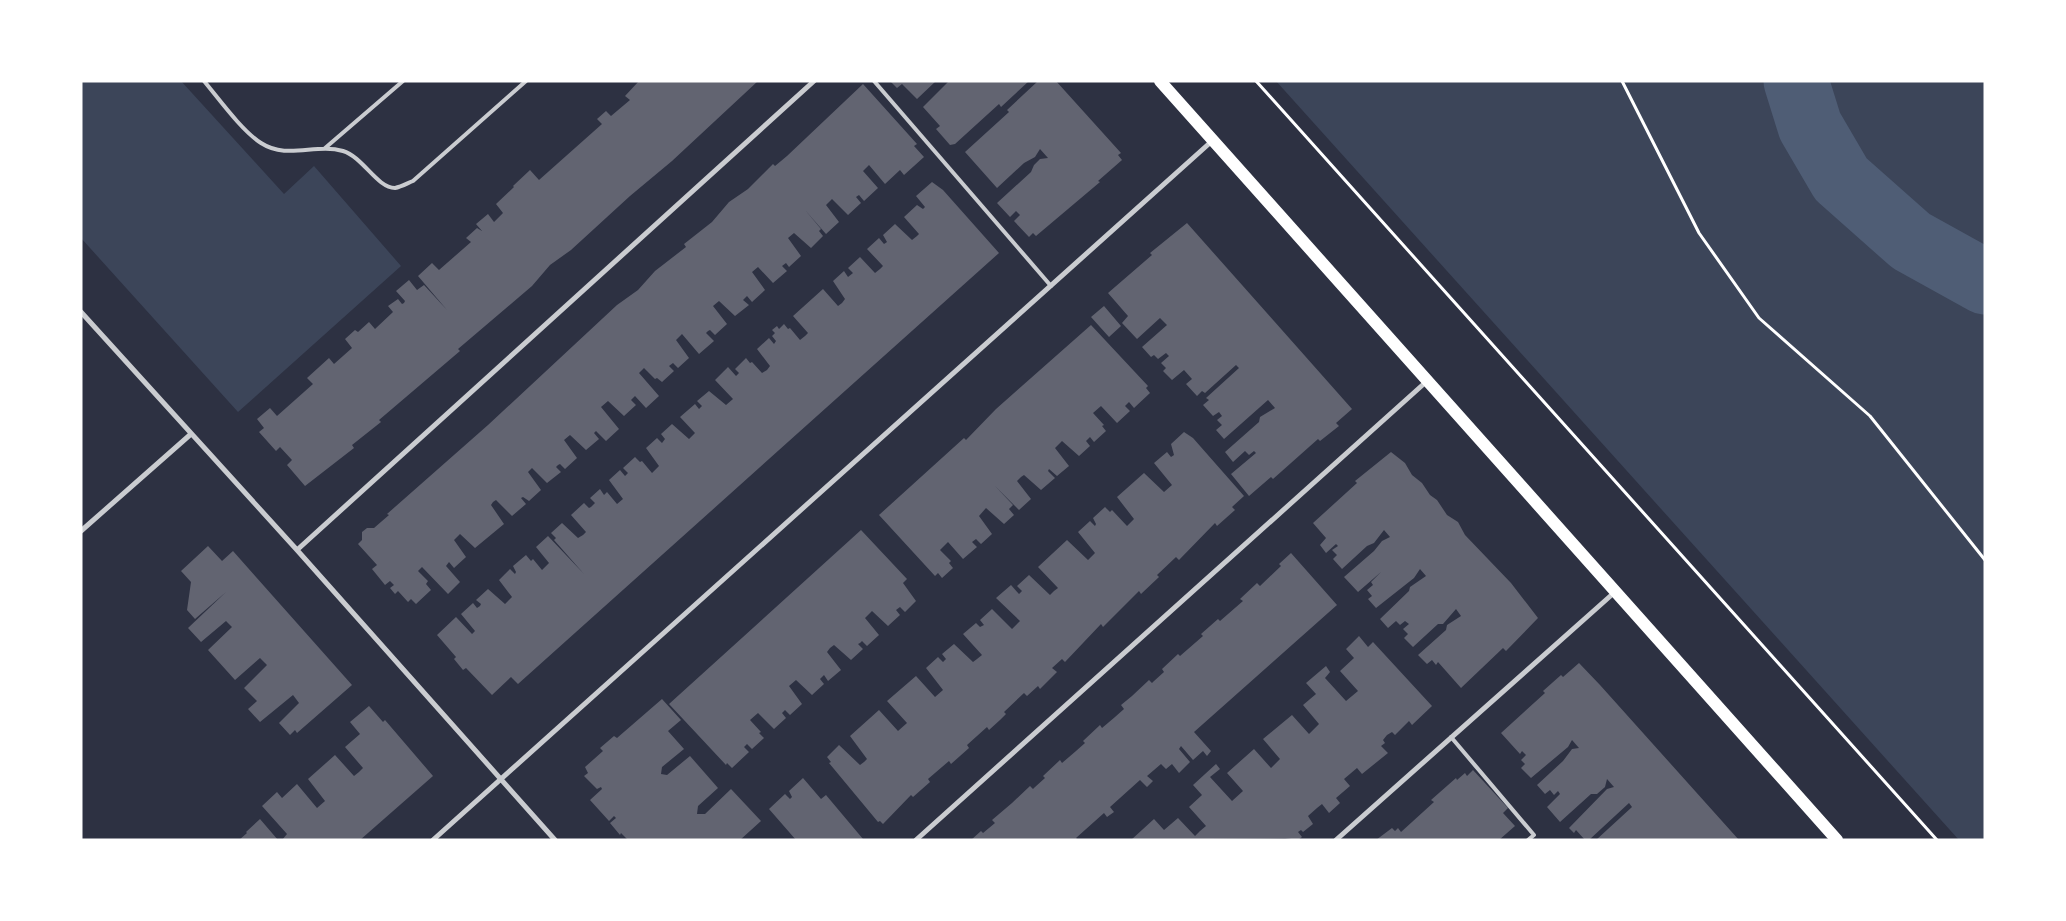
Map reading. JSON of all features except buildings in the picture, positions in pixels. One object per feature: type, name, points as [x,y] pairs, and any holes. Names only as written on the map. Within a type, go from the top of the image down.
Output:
[{"type":"main road","points":[[1160,81],[1616,591],[1831,836]]},
{"type":"street","points":[[297,550],[814,81]]},
{"type":"street","points":[[433,840],[1212,141]]},
{"type":"street","points":[[81,312],[297,550],[555,840]]},
{"type":"street","points":[[916,840],[1428,381]]},
{"type":"street","points":[[81,531],[190,434]]},
{"type":"street","points":[[1336,840],[1616,591]]},
{"type":"lane","points":[[204,81],[261,143],[290,152],[324,149],[343,151],[359,159],[382,184],[395,188],[413,181],[526,81]]},
{"type":"lane","points":[[324,149],[402,81]]},
{"type":"lane","points":[[874,81],[1050,286]]},
{"type":"lane","points":[[1451,737],[1534,835],[1528,840]]},
{"type":"path","points":[[1256,81],[1937,840]]},
{"type":"path","points":[[1622,81],[1699,234],[1759,318],[1870,416],[1985,560]]},
{"type":"shaded area","points":[[81,81],[181,81],[284,194],[314,166],[401,266],[238,412],[81,238]]},
{"type":"shaded area","points":[[1276,81],[1985,81],[1985,840],[1959,840]]},
{"type":"waterway","points":[[1796,81],[1810,126],[1841,179],[1911,241],[1985,282]]}]
